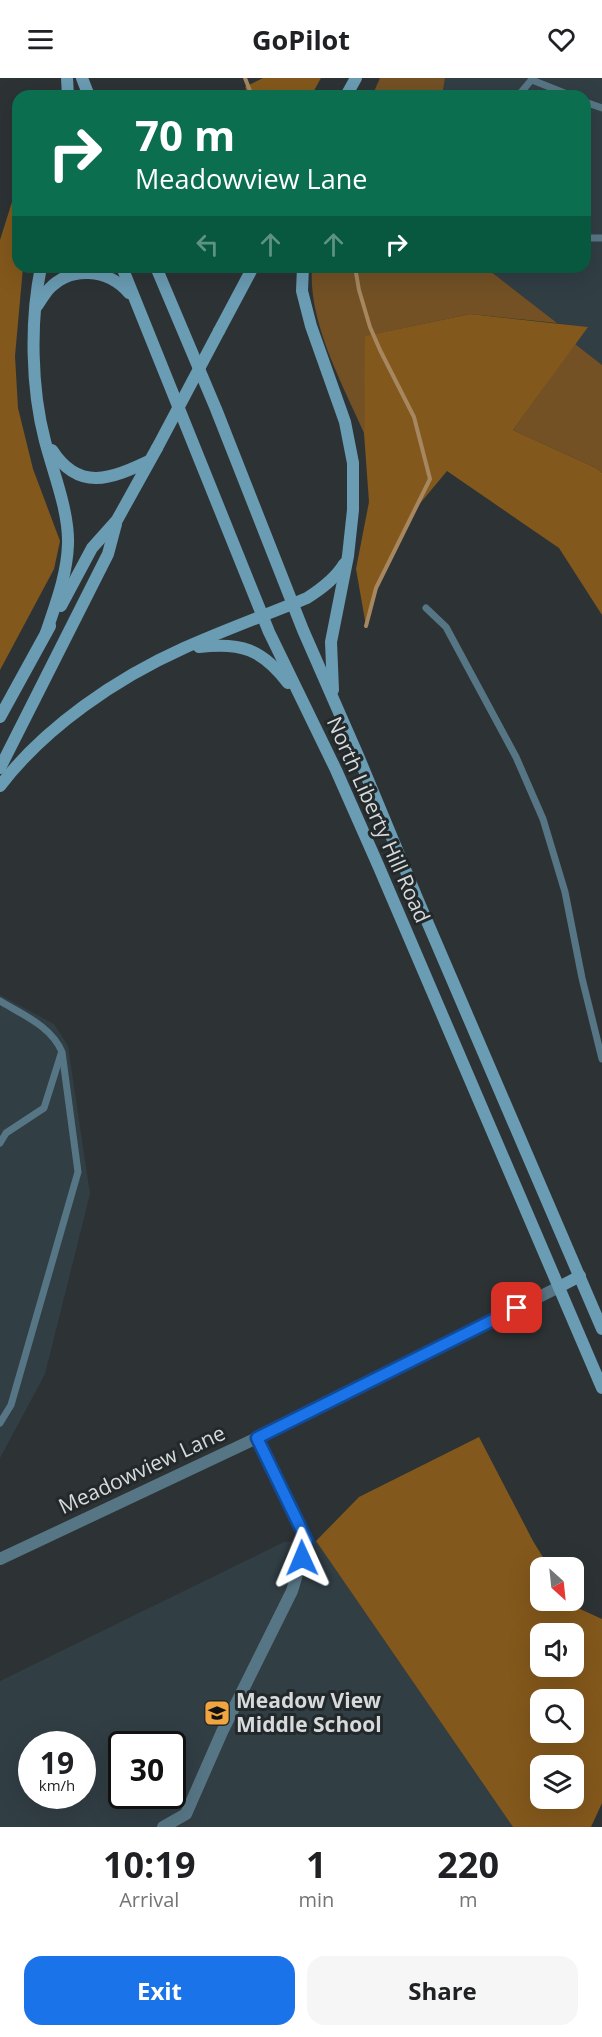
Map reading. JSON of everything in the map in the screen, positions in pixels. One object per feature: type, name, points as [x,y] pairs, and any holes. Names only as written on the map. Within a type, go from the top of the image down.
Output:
[{"type":"main road","points":[[40,273],[36,306],[36,394],[44,439],[61,497],[68,542],[64,579],[46,633]]},
{"type":"main road","points":[[36,306],[50,288],[70,276],[86,273]]},
{"type":"main road","points":[[95,273],[117,280],[135,300]]},
{"type":"main road","name":"North Liberty Hill Road","points":[[124,273],[263,616],[336,770],[387,885],[602,1388]]},
{"type":"main road","name":"North Liberty Hill Road","points":[[159,273],[216,409],[292,604],[602,1329]]},
{"type":"main road","points":[[0,717],[92,548],[117,520],[250,273]]},
{"type":"main road","points":[[303,273],[302,291],[311,326],[345,422],[353,463],[353,510],[348,556],[331,642],[330,661],[334,700]]},
{"type":"main road","points":[[44,439],[59,461],[77,475],[98,479],[123,474],[149,461]]},
{"type":"main road","points":[[0,768],[108,554],[117,520]]},
{"type":"main road","points":[[0,786],[38,744],[121,680],[183,648],[292,604],[322,588],[339,573],[348,556]]},
{"type":"main road","points":[[183,648],[220,644],[258,653],[280,672],[303,703]]},
{"type":"main road","points":[[559,1287],[580,1276]]},
{"type":"street","name":"Meadowview Lane","points":[[0,1559],[257,1438],[559,1287]]},
{"type":"street","points":[[163,1827],[186,1814],[222,1732],[292,1591],[307,1541],[257,1438]]},
{"type":"lane","points":[[533,79],[558,90]]},
{"type":"lane","points":[[426,608],[446,627],[516,757],[543,819],[565,892],[582,978],[602,1059]]},
{"type":"lane","points":[[0,1001],[47,1030],[58,1041],[62,1052],[78,1172],[21,1375],[11,1405],[0,1423]]},
{"type":"lane","points":[[0,1143],[6,1133],[44,1108],[62,1052]]},
{"type":"shaded area","points":[[263,78],[321,78],[314,90],[246,90],[245,87]]},
{"type":"shaded area","points":[[380,78],[445,78],[443,90],[375,90]]},
{"type":"shaded area","points":[[445,78],[602,78],[602,365],[575,344],[587,327],[557,323],[493,273],[591,273],[591,90],[443,90]]},
{"type":"shaded area","points":[[12,202],[12,273],[22,273],[15,356],[18,408],[33,469],[60,541],[54,569],[0,670],[0,240]]},
{"type":"shaded area","points":[[312,273],[493,273],[557,323],[470,314],[366,336],[364,433],[328,352],[315,309]]},
{"type":"shaded area","points":[[470,314],[588,327],[513,430],[596,468],[602,473],[602,615],[559,548],[447,471],[412,513],[376,588],[366,626],[356,569],[369,502],[364,433],[365,336]]},
{"type":"shaded area","points":[[575,344],[602,365],[602,473],[596,468],[513,430]]},
{"type":"shaded area","points":[[0,995],[54,1024],[68,1046],[90,1194],[45,1374],[0,1458]]},
{"type":"shaded area","points":[[479,1437],[543,1557],[530,1557],[530,1611],[584,1611],[602,1619],[602,1803],[591,1827],[513,1827],[316,1541],[359,1497]]},
{"type":"shaded area","name":"Meadow View Middle School","points":[[316,1541],[513,1827],[0,1827],[0,1681],[284,1542]]},
{"type":"waterway","points":[[245,78],[250,90]]},
{"type":"waterway","points":[[356,273],[370,327],[414,417],[430,479],[376,588],[366,626]]},
{"type":"place","name":"Meadow View Middle School","points":[[217,1713]]},
{"type":"route","points":[[302,1558],[307,1541],[257,1438],[517,1308]]}]
